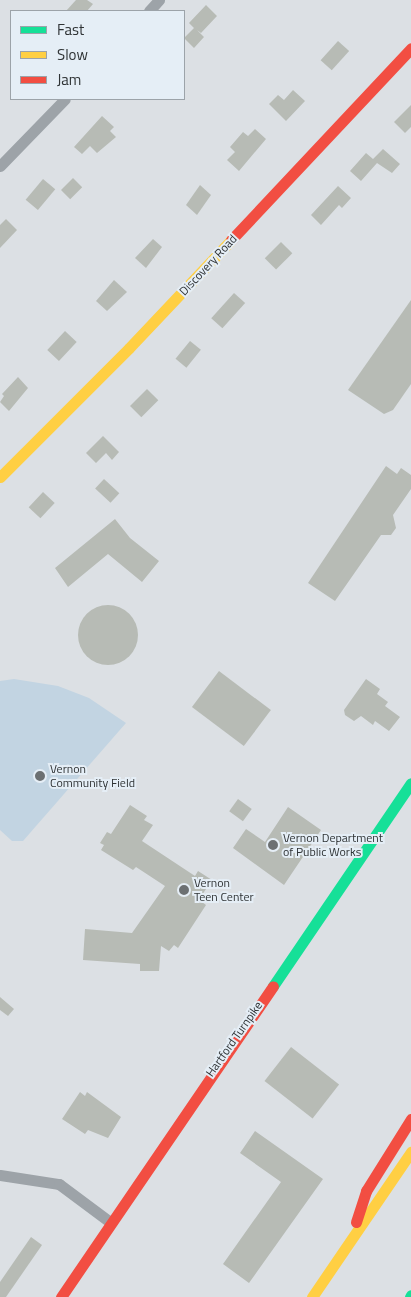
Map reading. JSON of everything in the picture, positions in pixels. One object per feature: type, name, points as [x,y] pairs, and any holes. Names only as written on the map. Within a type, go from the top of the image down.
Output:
[{"type":"main road","name":"Discovery Road","points":[[0,477],[130,348],[411,48]]},
{"type":"main road","name":"Hartford Turnpike","points":[[61,1297],[110,1222],[411,783]]},
{"type":"main road","points":[[351,1240],[366,1191],[411,1119]]},
{"type":"main road","points":[[312,1297],[411,1152]]},
{"type":"street","points":[[150,10],[159,0]]},
{"type":"street","points":[[0,166],[64,100]]},
{"type":"street","points":[[0,1175],[59,1184],[110,1222]]},
{"type":"shaded area","name":"Vernon Community Field","points":[[14,679],[58,686],[89,698],[126,723],[23,841],[12,841],[0,830],[0,681]]},
{"type":"building","points":[[76,0],[87,0],[93,4],[88,10],[67,10]]},
{"type":"building","points":[[206,5],[217,16],[201,33],[197,30],[204,37],[194,48],[185,39],[194,28],[189,23]]},
{"type":"building","points":[[338,41],[349,51],[332,70],[321,60]]},
{"type":"building","points":[[293,90],[305,101],[286,121],[269,104],[278,95],[284,100]]},
{"type":"building","points":[[411,105],[411,127],[405,133],[394,122]]},
{"type":"building","points":[[102,116],[114,127],[110,131],[116,137],[97,153],[90,146],[82,154],[74,147]]},
{"type":"building","points":[[255,129],[266,139],[239,171],[227,160],[235,152],[230,147],[243,132],[248,136]]},
{"type":"building","points":[[383,149],[400,164],[392,173],[377,163],[361,181],[350,171],[366,153],[373,159]]},
{"type":"building","points":[[73,178],[82,187],[70,199],[61,190]]},
{"type":"building","points":[[43,179],[55,189],[38,210],[26,200]]},
{"type":"building","points":[[200,185],[211,195],[197,215],[186,205]]},
{"type":"building","points":[[338,186],[351,198],[342,208],[339,205],[321,225],[311,215]]},
{"type":"building","points":[[6,219],[17,230],[0,248],[0,225]]},
{"type":"building","points":[[153,239],[162,247],[146,268],[135,258]]},
{"type":"building","points":[[281,242],[292,253],[276,270],[265,258]]},
{"type":"building","points":[[114,280],[127,292],[107,311],[96,301]]},
{"type":"building","points":[[234,293],[245,303],[222,328],[211,318]]},
{"type":"building","points":[[411,300],[411,384],[393,410],[384,414],[348,390]]},
{"type":"building","points":[[65,331],[77,342],[59,361],[47,350]]},
{"type":"building","points":[[190,341],[201,350],[186,368],[176,359]]},
{"type":"building","points":[[18,377],[28,388],[9,411],[0,402],[4,396],[2,394]]},
{"type":"building","points":[[147,389],[158,400],[141,417],[130,406]]},
{"type":"building","points":[[103,436],[119,452],[112,460],[106,453],[96,463],[86,453]]},
{"type":"building","points":[[386,466],[397,474],[401,468],[411,475],[411,489],[393,515],[396,528],[391,535],[381,535],[335,601],[308,583]]},
{"type":"building","points":[[104,479],[119,493],[110,503],[95,489]]},
{"type":"building","points":[[43,492],[55,503],[40,518],[29,507]]},
{"type":"building","points":[[115,519],[130,538],[159,561],[142,582],[108,554],[68,587],[55,568]]},
{"type":"building","points":[[102,605],[114,605],[125,610],[133,618],[138,629],[136,647],[125,660],[114,665],[102,665],[91,660],[83,652],[78,641],[78,629],[83,618],[91,610]]},
{"type":"building","points":[[219,671],[271,710],[244,746],[192,707]]},
{"type":"building","points":[[366,679],[380,689],[377,694],[388,702],[385,706],[400,717],[389,731],[375,721],[373,725],[361,716],[354,721],[345,715],[344,710]]},
{"type":"building","points":[[238,799],[252,809],[243,821],[229,811]]},
{"type":"building","name":"Vernon Teen Center","points":[[130,805],[147,816],[144,820],[153,825],[142,841],[195,876],[198,871],[212,880],[202,895],[205,897],[202,902],[206,905],[178,948],[174,945],[169,951],[161,946],[159,971],[140,971],[140,964],[83,960],[85,929],[132,933],[165,886],[136,867],[133,870],[101,850],[104,845],[100,843],[107,832],[111,834]]},
{"type":"building","name":"Vernon Department of Public Works","points":[[288,807],[321,830],[284,885],[233,848],[246,829],[265,842]]},
{"type":"building","points":[[0,997],[14,1009],[8,1016],[0,1010]]},
{"type":"building","points":[[291,1047],[339,1085],[313,1118],[265,1081]]},
{"type":"building","points":[[80,1092],[85,1096],[87,1092],[121,1117],[108,1138],[88,1130],[85,1134],[62,1119]]},
{"type":"building","points":[[255,1131],[323,1179],[249,1283],[223,1264],[281,1182],[240,1153]]},
{"type":"building","points":[[31,1237],[42,1245],[6,1297],[0,1297],[0,1282]]},
{"type":"traffic: fast","points":[[273,986],[411,783]]},
{"type":"traffic: slow","points":[[0,477],[129,348],[231,240]]},
{"type":"traffic: slow","points":[[312,1297],[411,1152]]},
{"type":"traffic: jam","points":[[231,240],[411,48]]},
{"type":"traffic: jam","points":[[61,1297],[273,986]]},
{"type":"traffic: jam","points":[[356,1222],[366,1191],[411,1119]]},
{"type":"place","name":"Vernon Community Field","points":[[40,776]]},
{"type":"place","name":"Vernon Department of Public Works","points":[[273,845]]},
{"type":"place","name":"Vernon Teen Center","points":[[184,890]]}]
